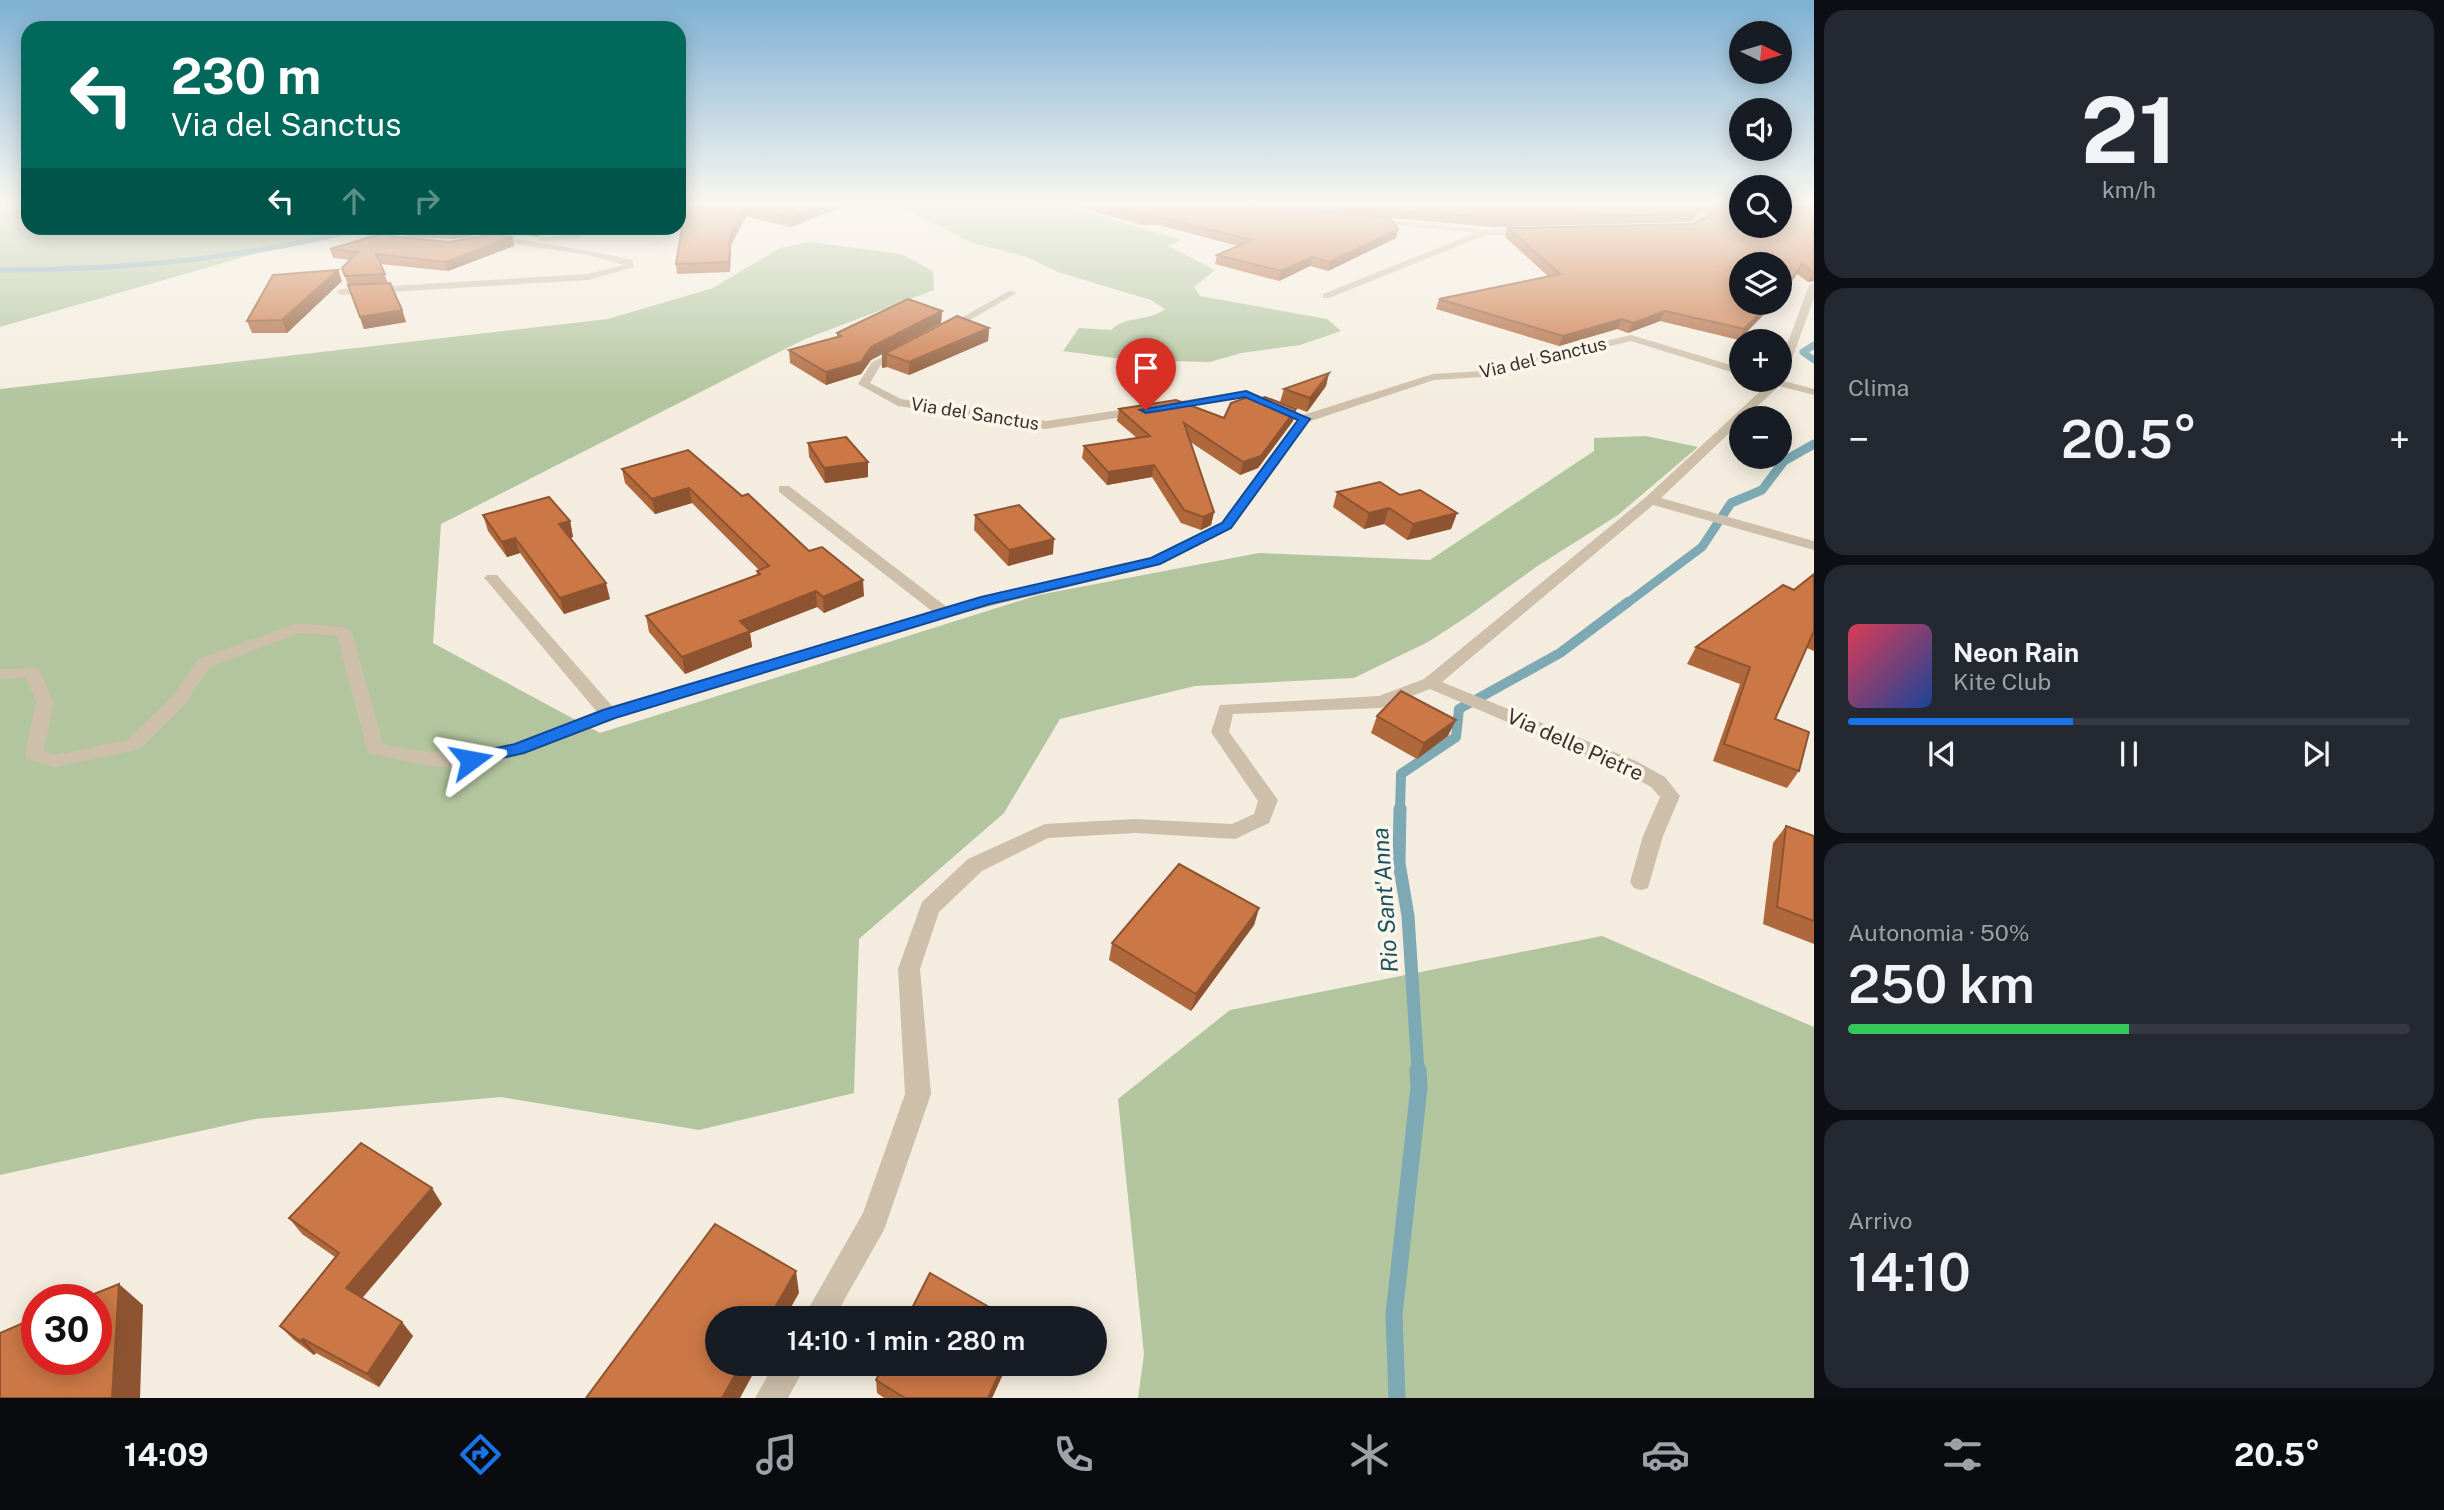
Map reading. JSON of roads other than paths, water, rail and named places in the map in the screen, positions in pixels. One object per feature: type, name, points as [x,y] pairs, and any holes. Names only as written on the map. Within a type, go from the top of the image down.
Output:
[{"type":"street","points":[[341,292],[588,277],[624,268]]},
{"type":"street","points":[[1326,296],[1395,268]]},
{"type":"street","points":[[1792,340],[1814,285]]},
{"type":"street","points":[[925,340],[1012,293]]},
{"type":"street","name":"Via del Sanctus","points":[[913,345],[876,364],[864,384],[898,402],[1046,425],[1246,394],[1304,419],[1433,377],[1482,374],[1631,338],[1729,368]]},
{"type":"street","points":[[1792,385],[1814,392]]},
{"type":"street","points":[[825,1306],[874,1220],[918,1094],[909,969],[930,908],[975,865],[1045,831],[1135,826],[1235,832],[1262,818],[1268,800],[1220,732],[1226,709],[1381,702],[1437,686],[1651,500],[1764,392]]},
{"type":"street","points":[[0,674],[32,672],[45,702],[34,755],[55,761],[133,745],[179,699],[204,663],[297,628],[344,632],[375,749],[429,760],[471,760],[519,748],[609,714],[945,613],[1155,561],[1226,526],[1304,419]]},
{"type":"street","points":[[784,489],[945,613]]},
{"type":"street","points":[[1651,500],[1814,546]]},
{"type":"street","points":[[492,578],[609,714]]},
{"type":"street","name":"Via delle Pietre","points":[[1437,686],[1629,766],[1658,782],[1670,796],[1653,836],[1641,882]]},
{"type":"street","points":[[771,1398],[784,1376]]},
{"type":"waterway","points":[[0,270],[81,268]]},
{"type":"waterway","name":"Rio Sant'Anna","points":[[1814,345],[1803,352],[1814,360]]},
{"type":"waterway","name":"Rio Sant'Anna","points":[[1626,604],[1702,547],[1731,503],[1762,490],[1784,461],[1814,444]]},
{"type":"waterway","name":"Rio Sant'Anna","points":[[1400,811],[1401,774],[1456,737],[1459,709],[1560,653],[1628,602]]},
{"type":"waterway","name":"Rio Sant'Anna","points":[[1400,809],[1399,863],[1408,916],[1418,1071]]},
{"type":"waterway","name":"Rio Sant'Anna","points":[[1397,1398],[1394,1315],[1419,1087],[1418,1070]]}]
